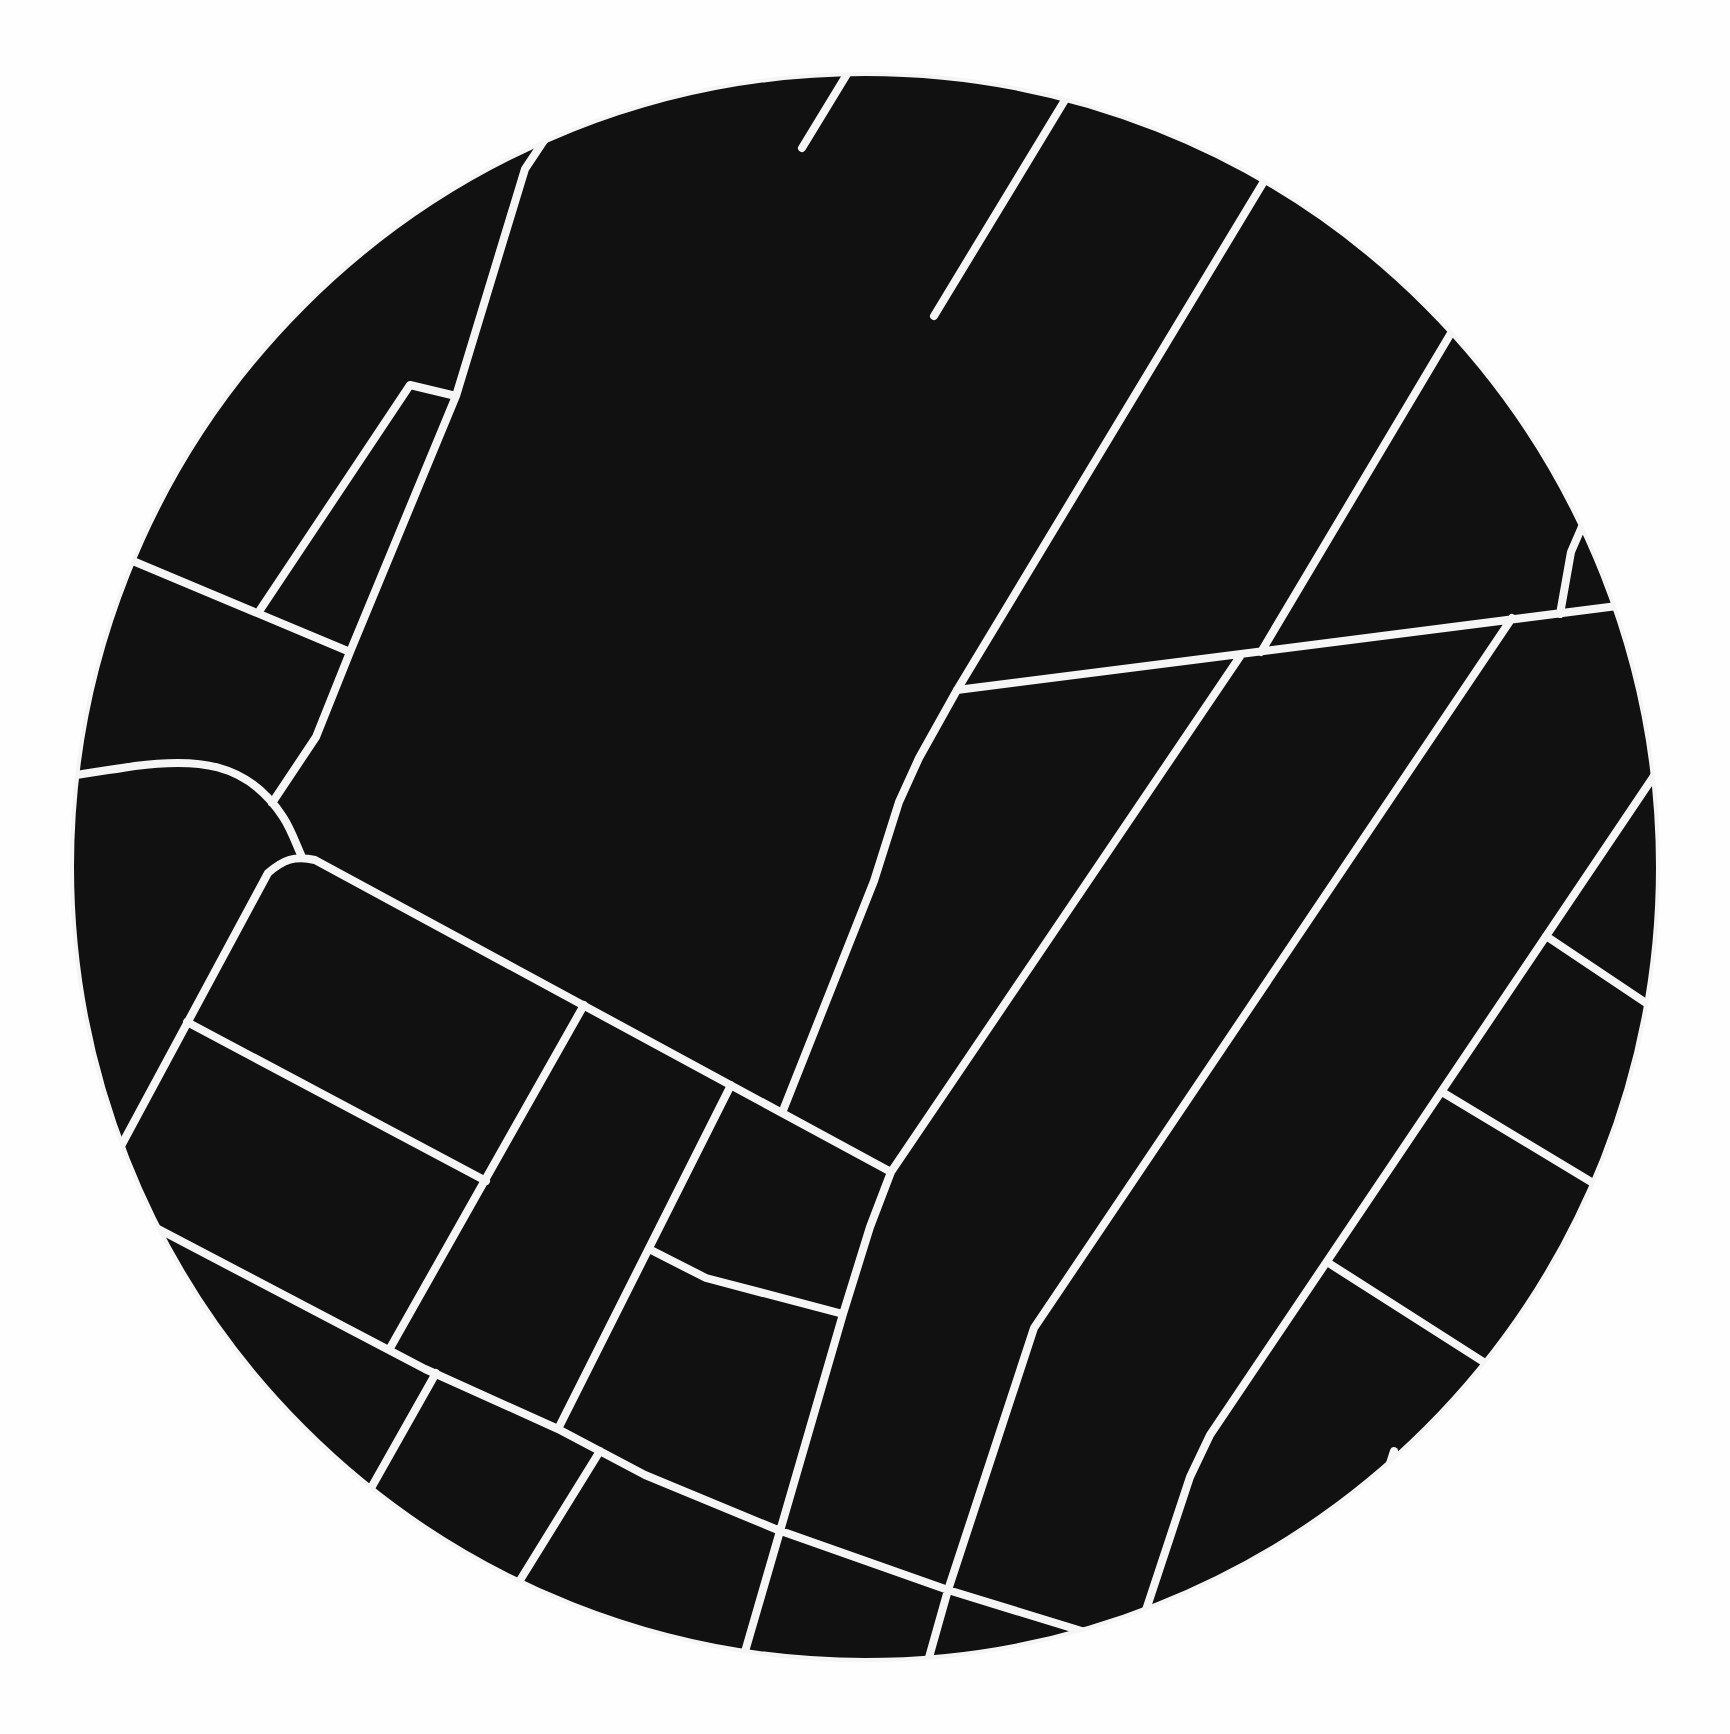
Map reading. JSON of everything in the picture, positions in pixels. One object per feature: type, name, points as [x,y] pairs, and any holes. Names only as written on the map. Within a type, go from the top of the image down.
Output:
[{"type":"street","points":[[802,148],[847,75]]},
{"type":"street","points":[[934,316],[1065,100]]},
{"type":"street","points":[[272,803],[316,737],[456,396],[525,169],[542,143]]},
{"type":"street","points":[[782,1113],[874,881],[899,802],[919,758],[1264,181]]},
{"type":"street","points":[[1261,652],[1451,333]]},
{"type":"street","points":[[258,613],[410,385],[456,396]]},
{"type":"street","points":[[1560,614],[1571,552],[1581,528]]},
{"type":"street","points":[[133,561],[350,652]]},
{"type":"street","points":[[957,690],[1614,607]]},
{"type":"street","points":[[929,1657],[1034,1328],[1512,618]]},
{"type":"street","points":[[745,1651],[843,1314],[891,1172],[1241,655]]},
{"type":"street","points":[[78,775],[172,761],[202,763],[234,772],[258,787],[272,803],[284,818],[302,857]]},
{"type":"street","points":[[1147,1608],[1190,1477],[1210,1435],[1652,778]]},
{"type":"street","points":[[122,1144],[268,873],[280,863],[302,857],[315,860],[891,1172]]},
{"type":"street","points":[[1546,936],[1646,1003]]},
{"type":"street","points":[[389,1350],[584,1005]]},
{"type":"street","points":[[187,1022],[486,1181]]},
{"type":"street","points":[[558,1429],[731,1085]]},
{"type":"street","points":[[1442,1092],[1592,1183]]},
{"type":"street","points":[[160,1230],[389,1350],[558,1429],[645,1475],[778,1530],[948,1590],[1079,1630]]},
{"type":"street","points":[[649,1249],[706,1278],[843,1314]]},
{"type":"street","points":[[1327,1262],[1484,1362]]},
{"type":"street","points":[[371,1487],[436,1373]]},
{"type":"street","points":[[520,1581],[600,1451]]},
{"type":"street","points":[[1391,1460],[1394,1451]]}]
